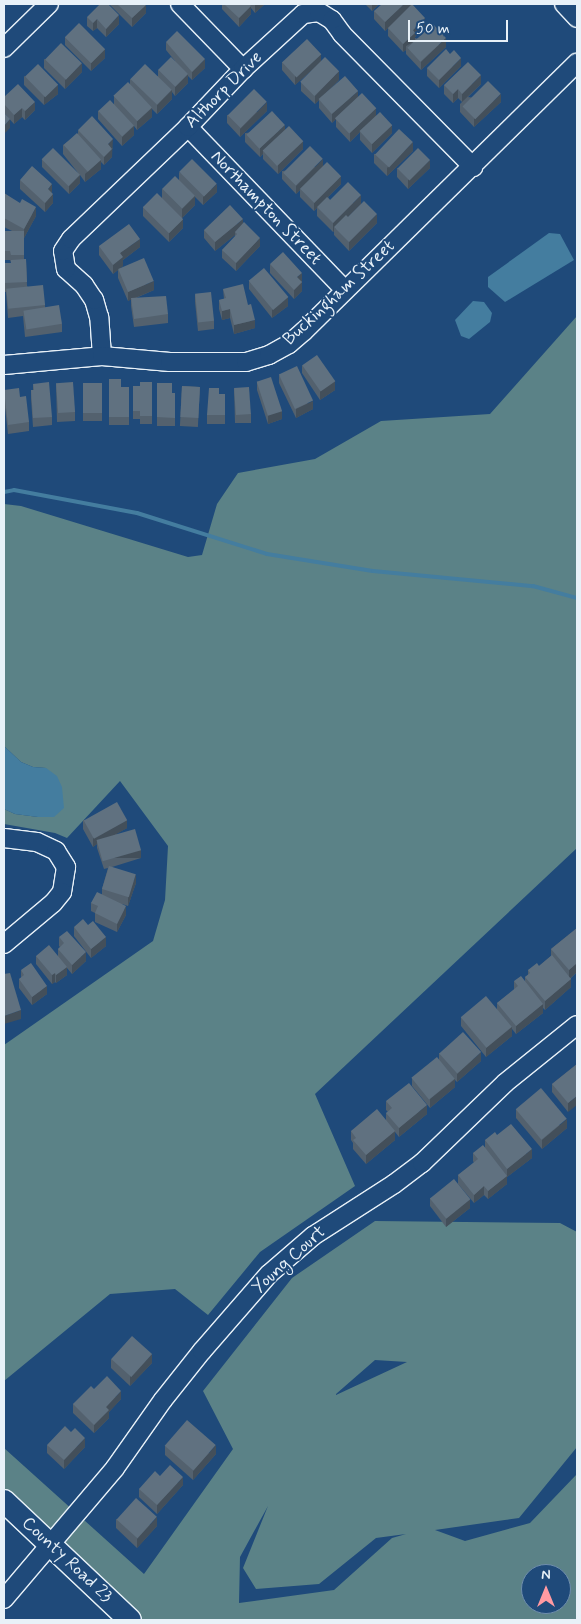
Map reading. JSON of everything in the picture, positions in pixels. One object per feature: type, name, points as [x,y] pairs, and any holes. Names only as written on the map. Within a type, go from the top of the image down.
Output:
[{"type":"main road","name":"County Road 23","points":[[4,1500],[130,1620]]},
{"type":"street","points":[[4,48],[49,4]]},
{"type":"street","points":[[180,4],[244,69]]},
{"type":"street","points":[[564,4],[577,18]]},
{"type":"street","name":"Althorp Drive","points":[[102,356],[99,317],[94,300],[84,285],[66,269],[63,251],[72,239],[188,127],[244,69],[303,14],[319,12],[332,20],[342,34],[472,167]]},
{"type":"street","name":"Buckingham Street","points":[[4,365],[102,356],[196,363],[246,362],[269,355],[289,344],[577,63]]},
{"type":"street","name":"Northampton Street","points":[[188,127],[345,290]]},
{"type":"street","points":[[4,838],[37,842],[56,851],[66,866],[62,892],[53,904],[4,944]]},
{"type":"street","name":"Young Court","points":[[4,1599],[115,1468],[202,1351],[269,1274],[293,1251],[320,1231],[394,1184],[422,1163],[505,1083],[577,1025]]},
{"type":"green space","points":[[577,316],[577,848],[315,1094],[355,1186],[260,1252],[208,1315],[175,1289],[110,1294],[4,1381],[4,1045],[153,941],[165,900],[168,846],[120,781],[67,838],[55,833],[4,824],[4,809],[15,814],[54,817],[46,768],[33,767],[21,762],[4,746],[4,504],[21,506],[188,557],[202,555],[217,504],[238,473],[315,459],[381,421],[490,414]]},
{"type":"green space","points":[[375,1221],[560,1223],[577,1232],[577,1447],[519,1518],[435,1530],[465,1541],[530,1523],[577,1474],[577,1620],[112,1620],[4,1518],[4,1448],[144,1574],[233,1449],[203,1391],[292,1278]],"holes":[[[375,1360],[407,1362],[336,1395]],[[268,1506],[243,1568],[256,1589],[319,1584],[376,1538],[406,1534],[392,1538],[334,1590],[239,1603],[240,1557]]]},
{"type":"water","points":[[549,233],[560,234],[574,260],[505,302],[488,287],[488,277]]},
{"type":"water","points":[[473,301],[484,302],[492,313],[490,322],[469,339],[461,336],[455,320]]},
{"type":"water","points":[[4,746],[21,762],[33,767],[46,768],[57,776],[62,787],[64,808],[54,817],[15,814],[4,809]]},
{"type":"building","points":[[100,4],[108,4],[119,15],[106,29],[97,19],[93,23],[87,17]]},
{"type":"building","points":[[117,4],[144,4],[146,5],[132,18]]},
{"type":"building","points":[[224,4],[249,4],[251,6],[239,18]]},
{"type":"building","points":[[382,4],[404,4],[385,22],[374,11]]},
{"type":"building","points":[[412,4],[425,18],[413,30],[415,33],[403,44],[388,28]]},
{"type":"building","points":[[79,23],[105,49],[91,63],[65,37]]},
{"type":"building","points":[[433,24],[446,38],[420,62],[407,48]]},
{"type":"building","points":[[177,31],[205,59],[192,72],[166,42]]},
{"type":"building","points":[[307,39],[321,54],[296,78],[282,62]]},
{"type":"building","points":[[61,43],[82,63],[66,80],[45,60]]},
{"type":"building","points":[[446,49],[450,54],[454,50],[461,58],[439,80],[427,68]]},
{"type":"building","points":[[171,57],[188,74],[175,87],[158,70]]},
{"type":"building","points":[[325,57],[339,71],[314,96],[300,82]]},
{"type":"building","points":[[468,62],[481,75],[462,94],[458,89],[453,94],[444,85]]},
{"type":"building","points":[[38,64],[58,85],[45,97],[25,77]]},
{"type":"building","points":[[145,64],[172,90],[157,105],[130,79]]},
{"type":"building","points":[[345,76],[358,91],[332,114],[319,99]]},
{"type":"building","points":[[488,81],[501,94],[475,119],[463,106]]},
{"type":"building","points":[[128,82],[152,108],[137,121],[113,96]]},
{"type":"building","points":[[18,84],[35,102],[25,111],[22,108],[14,115],[4,104],[4,97]]},
{"type":"building","points":[[254,89],[267,102],[241,128],[228,115]]},
{"type":"building","points":[[362,93],[376,108],[349,134],[335,118]]},
{"type":"building","points":[[110,100],[134,126],[122,137],[98,111]]},
{"type":"building","points":[[272,111],[285,125],[259,149],[246,135]]},
{"type":"building","points":[[380,112],[392,125],[372,144],[360,131]]},
{"type":"building","points":[[4,113],[10,119],[4,126]]},
{"type":"building","points":[[92,116],[113,139],[108,144],[112,149],[104,157],[78,130]]},
{"type":"building","points":[[289,126],[303,141],[277,166],[263,151]]},
{"type":"building","points":[[399,129],[413,142],[389,168],[375,155]]},
{"type":"building","points":[[77,133],[101,160],[88,172],[64,145]]},
{"type":"building","points":[[310,146],[323,159],[296,186],[283,173]]},
{"type":"building","points":[[53,148],[80,175],[69,186],[42,159]]},
{"type":"building","points":[[418,148],[430,160],[410,181],[397,169]]},
{"type":"building","points":[[192,159],[217,184],[204,196],[179,172]]},
{"type":"building","points":[[327,162],[341,176],[314,203],[300,189]]},
{"type":"building","points":[[32,166],[52,184],[48,189],[53,194],[45,203],[20,180]]},
{"type":"building","points":[[175,176],[195,196],[182,209],[162,189]]},
{"type":"building","points":[[348,182],[361,195],[333,223],[317,207],[327,197],[330,200]]},
{"type":"building","points":[[4,193],[20,203],[22,199],[36,207],[24,229],[4,218]]},
{"type":"building","points":[[157,193],[183,219],[169,233],[143,207]]},
{"type":"building","points":[[364,201],[377,214],[349,242],[334,227],[346,215],[348,217]]},
{"type":"building","points":[[230,205],[243,219],[215,242],[204,230]]},
{"type":"building","points":[[244,222],[260,238],[236,263],[222,250],[237,234],[235,232]]},
{"type":"building","points":[[129,224],[140,239],[120,253],[123,257],[113,265],[99,246]]},
{"type":"building","points":[[4,231],[24,231],[24,255],[11,255],[10,251],[4,251]]},
{"type":"building","points":[[283,252],[302,273],[297,277],[302,282],[294,290],[270,264]]},
{"type":"building","points":[[144,258],[154,281],[128,292],[118,269]]},
{"type":"building","points":[[26,259],[27,282],[4,283],[4,263],[11,263],[11,260]]},
{"type":"building","points":[[264,268],[288,297],[273,310],[249,281]]},
{"type":"building","points":[[243,284],[248,305],[251,304],[255,320],[234,325],[230,309],[222,311],[219,300],[226,298],[223,289]]},
{"type":"building","points":[[43,285],[45,305],[8,309],[6,289]]},
{"type":"building","points":[[211,292],[214,321],[198,323],[195,294]]},
{"type":"building","points":[[166,296],[168,314],[134,319],[131,298]]},
{"type":"building","points":[[59,305],[62,324],[26,329],[23,311]]},
{"type":"building","points":[[317,355],[335,381],[321,392],[302,365]]},
{"type":"building","points":[[297,366],[313,400],[295,409],[279,374]]},
{"type":"building","points":[[271,377],[282,411],[268,416],[257,382]]},
{"type":"building","points":[[109,379],[121,379],[121,387],[129,387],[129,417],[109,417]]},
{"type":"building","points":[[49,382],[52,417],[33,418],[31,390],[34,390],[33,384]]},
{"type":"building","points":[[73,382],[75,412],[58,413],[56,383]]},
{"type":"building","points":[[140,382],[152,382],[152,416],[140,416],[140,411],[133,411],[133,386],[140,386]]},
{"type":"building","points":[[83,383],[102,383],[102,413],[83,413]]},
{"type":"building","points":[[157,383],[172,383],[172,393],[175,393],[175,418],[157,417]]},
{"type":"building","points":[[182,386],[200,387],[198,418],[180,417]]},
{"type":"building","points":[[249,387],[251,414],[236,415],[234,388]]},
{"type":"building","points":[[19,388],[20,397],[26,396],[29,422],[8,425],[4,390]]},
{"type":"building","points":[[209,388],[219,388],[219,394],[225,394],[225,415],[207,415]]},
{"type":"building","points":[[117,802],[127,820],[94,839],[84,820]]},
{"type":"building","points":[[135,829],[141,850],[103,861],[97,840]]},
{"type":"building","points":[[109,866],[136,874],[129,897],[102,889]]},
{"type":"building","points":[[97,892],[126,906],[117,924],[95,913],[98,906],[91,903]]},
{"type":"building","points":[[83,919],[88,925],[93,921],[106,937],[91,949],[74,927]]},
{"type":"building","points":[[577,928],[577,963],[569,970],[551,949]]},
{"type":"building","points":[[67,931],[86,952],[72,965],[58,949],[64,943],[59,937]]},
{"type":"building","points":[[49,945],[67,967],[56,975],[55,973],[52,975],[36,956]]},
{"type":"building","points":[[552,955],[571,979],[545,1001],[525,977],[530,973],[528,970],[537,963],[539,966]]},
{"type":"building","points":[[31,963],[47,986],[32,997],[19,979],[24,975],[21,970]]},
{"type":"building","points":[[10,973],[21,1010],[4,1016],[4,974]]},
{"type":"building","points":[[521,976],[543,1004],[516,1026],[497,1003],[518,986],[514,981]]},
{"type":"building","points":[[486,996],[512,1027],[486,1048],[461,1017]]},
{"type":"building","points":[[463,1032],[481,1052],[457,1073],[439,1053]]},
{"type":"building","points":[[437,1057],[455,1079],[429,1100],[411,1078]]},
{"type":"building","points":[[577,1064],[577,1096],[568,1103],[552,1084]]},
{"type":"building","points":[[409,1083],[427,1105],[399,1128],[386,1113],[392,1108],[386,1101]]},
{"type":"building","points":[[541,1088],[567,1119],[541,1140],[516,1109]]},
{"type":"building","points":[[377,1109],[395,1131],[366,1155],[353,1140],[356,1138],[351,1131]]},
{"type":"building","points":[[511,1124],[532,1149],[507,1169],[485,1140],[495,1132],[497,1135]]},
{"type":"building","points":[[483,1145],[507,1176],[488,1191],[484,1186],[474,1195],[458,1175],[478,1159],[473,1153]]},
{"type":"building","points":[[454,1179],[470,1199],[446,1219],[430,1199]]},
{"type":"building","points":[[132,1336],[152,1354],[131,1377],[111,1359]]},
{"type":"building","points":[[107,1376],[121,1391],[106,1407],[109,1410],[94,1425],[73,1404],[91,1386],[94,1389]]},
{"type":"building","points":[[187,1420],[216,1445],[193,1471],[165,1446]]},
{"type":"building","points":[[65,1426],[71,1432],[75,1428],[85,1438],[64,1460],[47,1445]]},
{"type":"building","points":[[170,1465],[183,1477],[157,1505],[139,1489],[155,1471],[160,1476]]},
{"type":"building","points":[[136,1498],[157,1517],[137,1538],[117,1520]]},
{"type":"waterway","points":[[4,492],[14,490],[137,513],[267,554],[373,571],[533,586],[577,598]]}]
